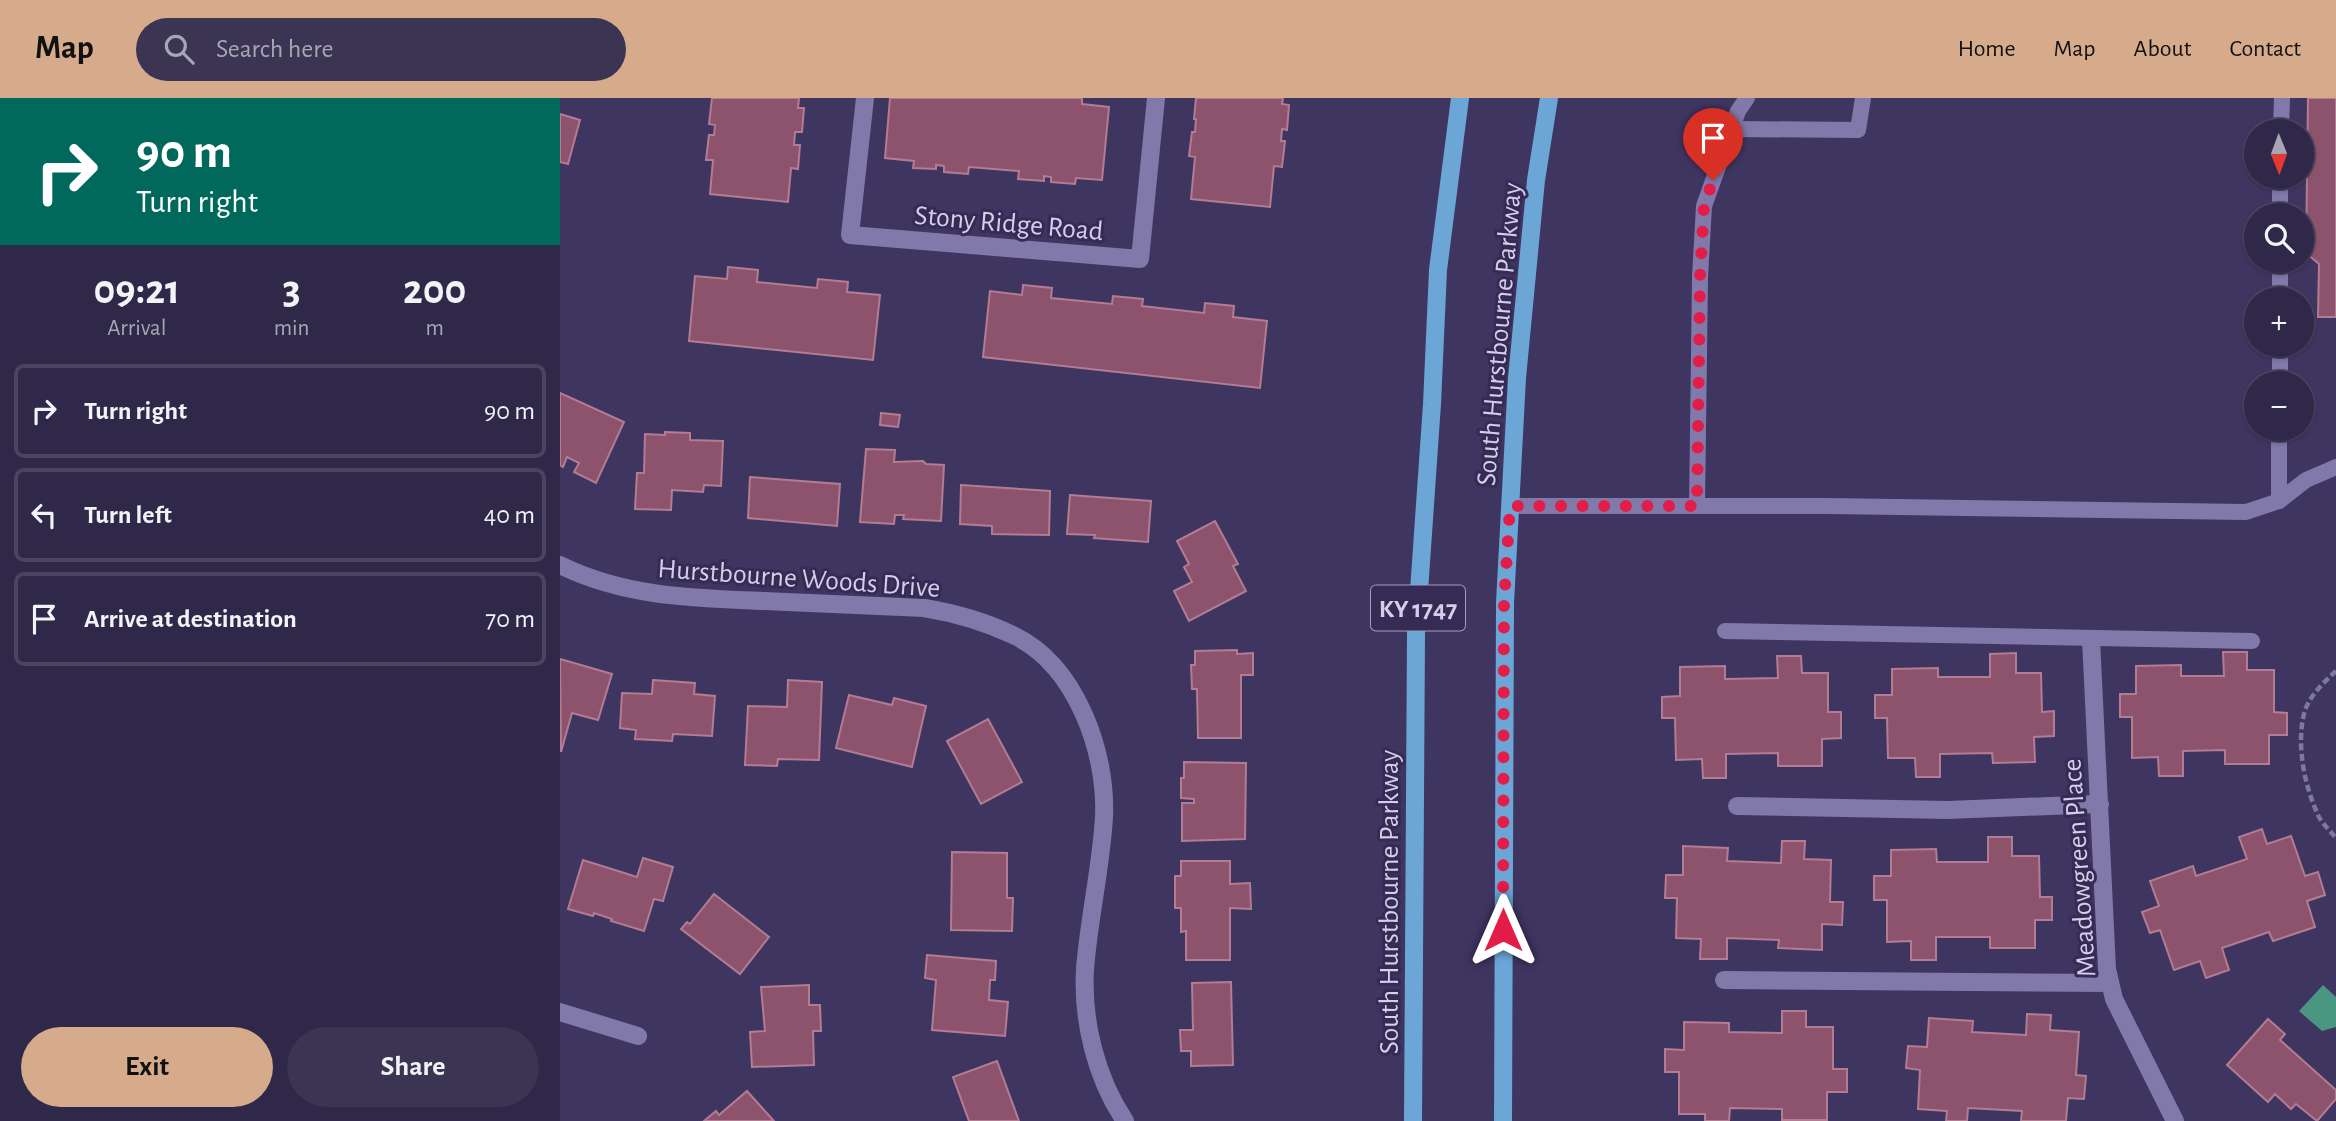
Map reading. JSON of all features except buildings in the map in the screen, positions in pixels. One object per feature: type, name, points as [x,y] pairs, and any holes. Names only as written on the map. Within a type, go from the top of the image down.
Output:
[{"type":"main road","name":"South Hurstbourne Parkway","points":[[1413,1121],[1416,634],[1438,270],[1460,98]]},
{"type":"main road","name":"South Hurstbourne Parkway","points":[[1503,1121],[1504,603],[1519,352],[1536,180],[1549,98]]},
{"type":"street","name":"Stony Ridge Road","points":[[865,98],[850,235],[1140,259],[1156,98]]},
{"type":"street","name":"Hurstbourne Woods Drive","points":[[560,565],[579,575],[638,592],[687,598],[924,608],[959,614],[1016,636],[1038,651],[1074,693],[1087,720],[1101,768],[1104,816],[1085,972],[1088,1020],[1095,1057],[1125,1121]]},
{"type":"street","name":"Meadowgreen Place","points":[[2091,639],[2107,969],[2114,999],[2175,1121]]},
{"type":"street","points":[[1737,806],[1948,810],[2100,804]]},
{"type":"street","points":[[1724,980],[2110,983]]},
{"type":"street","points":[[560,1012],[638,1036]]},
{"type":"lane","points":[[1697,506],[1700,277],[1704,206],[1738,111],[1747,98]]},
{"type":"lane","points":[[1732,129],[1858,131],[1863,98]]},
{"type":"lane","points":[[2281,119],[2282,98]]},
{"type":"lane","points":[[2279,441],[2279,501]]},
{"type":"lane","points":[[1510,506],[2246,512],[2279,501],[2306,480],[2336,467]]},
{"type":"lane","points":[[1725,631],[2252,642]]},
{"type":"path","points":[[2336,671],[2319,687],[2304,713],[2301,747],[2308,786],[2320,818],[2336,838]]},
{"type":"shaded area","points":[[2323,985],[2336,997],[2336,1027],[2322,1031],[2299,1011]]},
{"type":"route","points":[[1503,930],[1504,603],[1510,506],[1697,506],[1700,277],[1704,206],[1713,180]]}]
